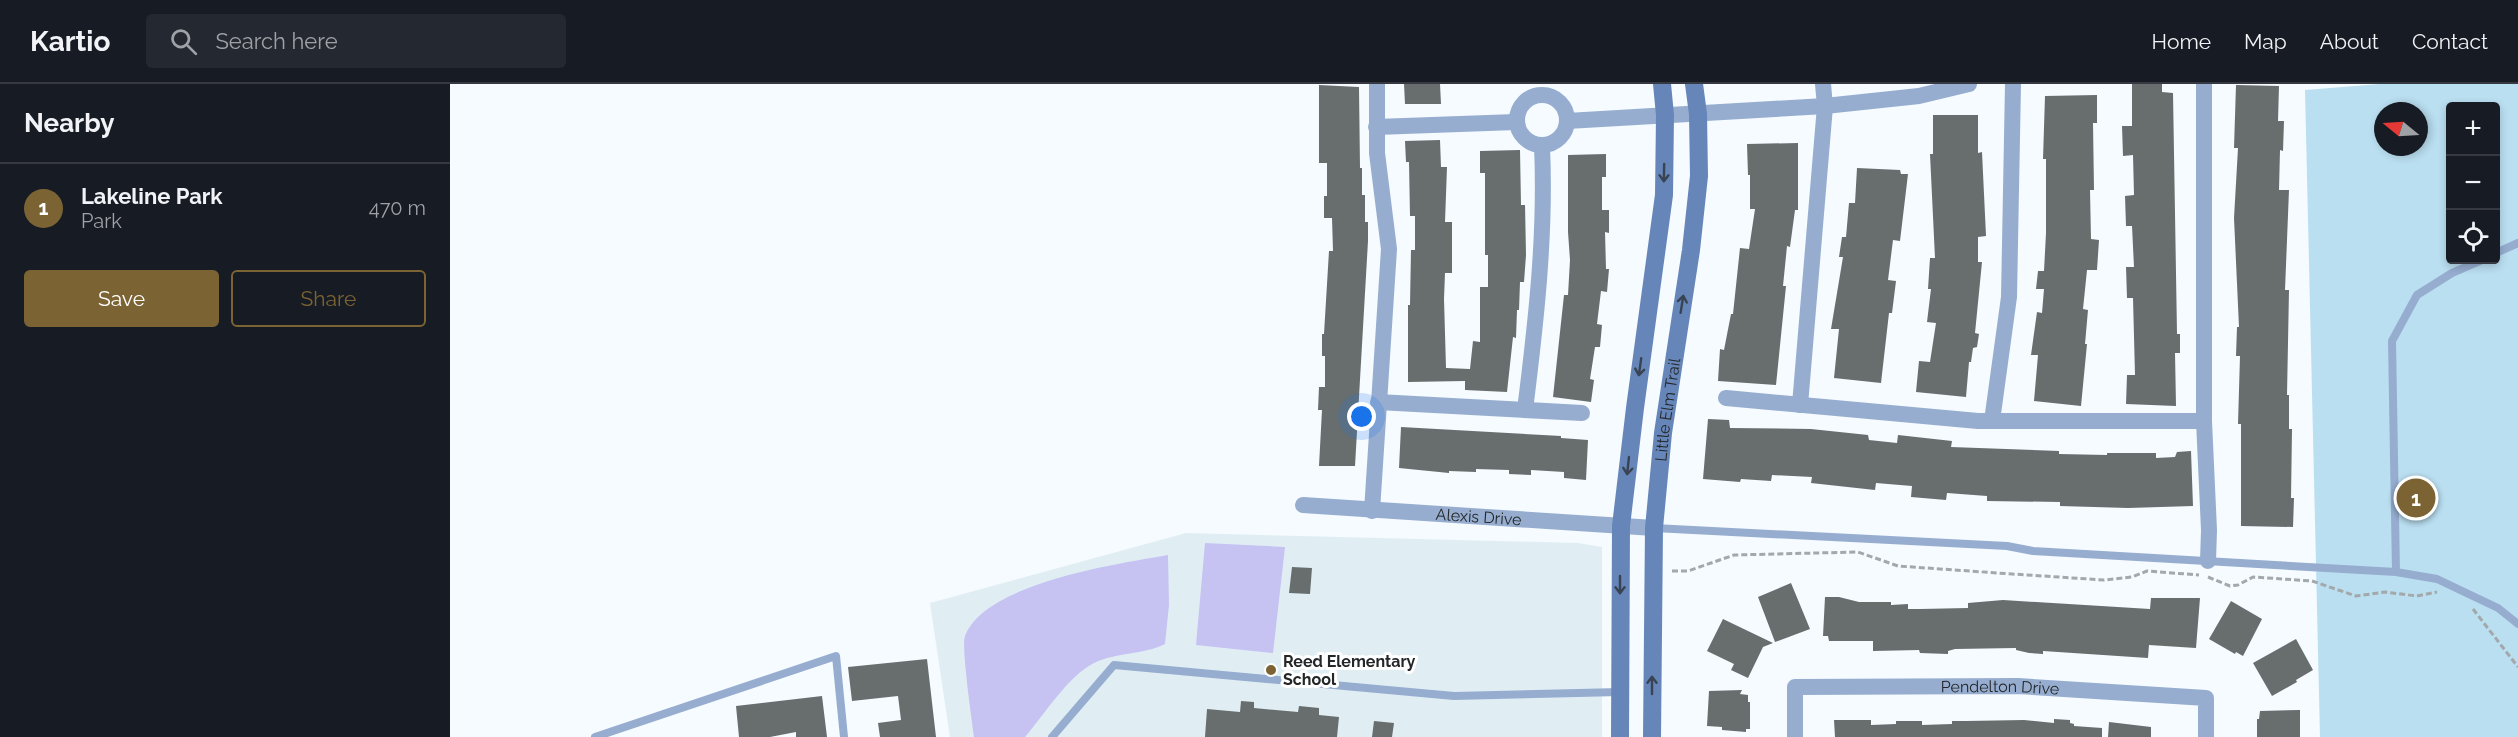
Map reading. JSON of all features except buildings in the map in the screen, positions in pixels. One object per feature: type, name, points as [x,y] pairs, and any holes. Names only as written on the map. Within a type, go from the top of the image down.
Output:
[{"type":"street","points":[[1372,511],[1389,249],[1377,153],[1377,84]]},
{"type":"street","name":"Little Elm Trail","points":[[1620,737],[1621,526],[1664,195],[1665,115],[1662,84]]},
{"type":"street","name":"Little Elm Trail","points":[[1652,737],[1654,528],[1663,433],[1691,250],[1699,177],[1698,114],[1694,84]]},
{"type":"street","points":[[1800,405],[1825,106],[1823,84]]},
{"type":"street","points":[[1567,121],[1698,114],[1722,110],[1825,106],[1919,96],[1969,84]]},
{"type":"street","points":[[1992,421],[2009,297],[2013,84]]},
{"type":"street","points":[[2204,84],[2204,421],[2209,530],[2208,561]]},
{"type":"street","points":[[1538,89],[1562,105],[1567,121],[1562,136],[1550,145],[1542,146],[1527,142],[1516,122],[1517,114],[1525,101],[1538,89]]},
{"type":"street","points":[[1376,127],[1516,122]]},
{"type":"street","points":[[1525,410],[1539,297],[1544,200],[1542,146]]},
{"type":"street","points":[[1726,398],[1992,421],[2204,421]]},
{"type":"street","points":[[1378,402],[1582,413]]},
{"type":"street","name":"Alexis Drive","points":[[1303,505],[1654,528]]},
{"type":"street","name":"Pendelton Drive","points":[[1795,737],[1795,687],[2018,686],[2206,698],[2206,737]]},
{"type":"lane","points":[[2500,251],[2518,243]]},
{"type":"lane","points":[[2396,572],[2392,341],[2417,295],[2452,273],[2473,264]]},
{"type":"lane","points":[[1654,528],[2007,546],[2033,551],[2396,572],[2437,579],[2498,608],[2518,624]]},
{"type":"lane","points":[[595,737],[836,656],[844,737]]},
{"type":"lane","points":[[1052,737],[1114,665],[1454,696],[1620,692]]},
{"type":"path","points":[[1672,571],[1688,571],[1742,555],[1858,552],[1889,564],[1911,568],[2104,580],[2132,577],[2147,571],[2202,575],[2230,586],[2238,585],[2253,577],[2312,581],[2356,596],[2385,592],[2417,596],[2437,592],[2445,595]]},
{"type":"path","points":[[2468,605],[2518,667]]},
{"type":"shaded area","points":[[2380,84],[2518,84],[2518,737],[2320,737],[2305,90]]},
{"type":"shaded area","name":"Reed Elementary School","points":[[1186,533],[1578,543],[1602,547],[1602,737],[950,737],[930,603]]},
{"type":"shaded area","points":[[1205,543],[1285,547],[1273,653],[1196,645]]},
{"type":"shaded area","points":[[1168,555],[1169,605],[1165,644],[1157,648],[1103,659],[1084,669],[1066,686],[1025,737],[974,737],[964,643],[965,636],[977,618],[998,602],[1025,589],[1055,579]]},
{"type":"place","name":"Lakeline Park","points":[[2416,498]]},
{"type":"place","name":"Reed Elementary School","points":[[1271,670]]}]
